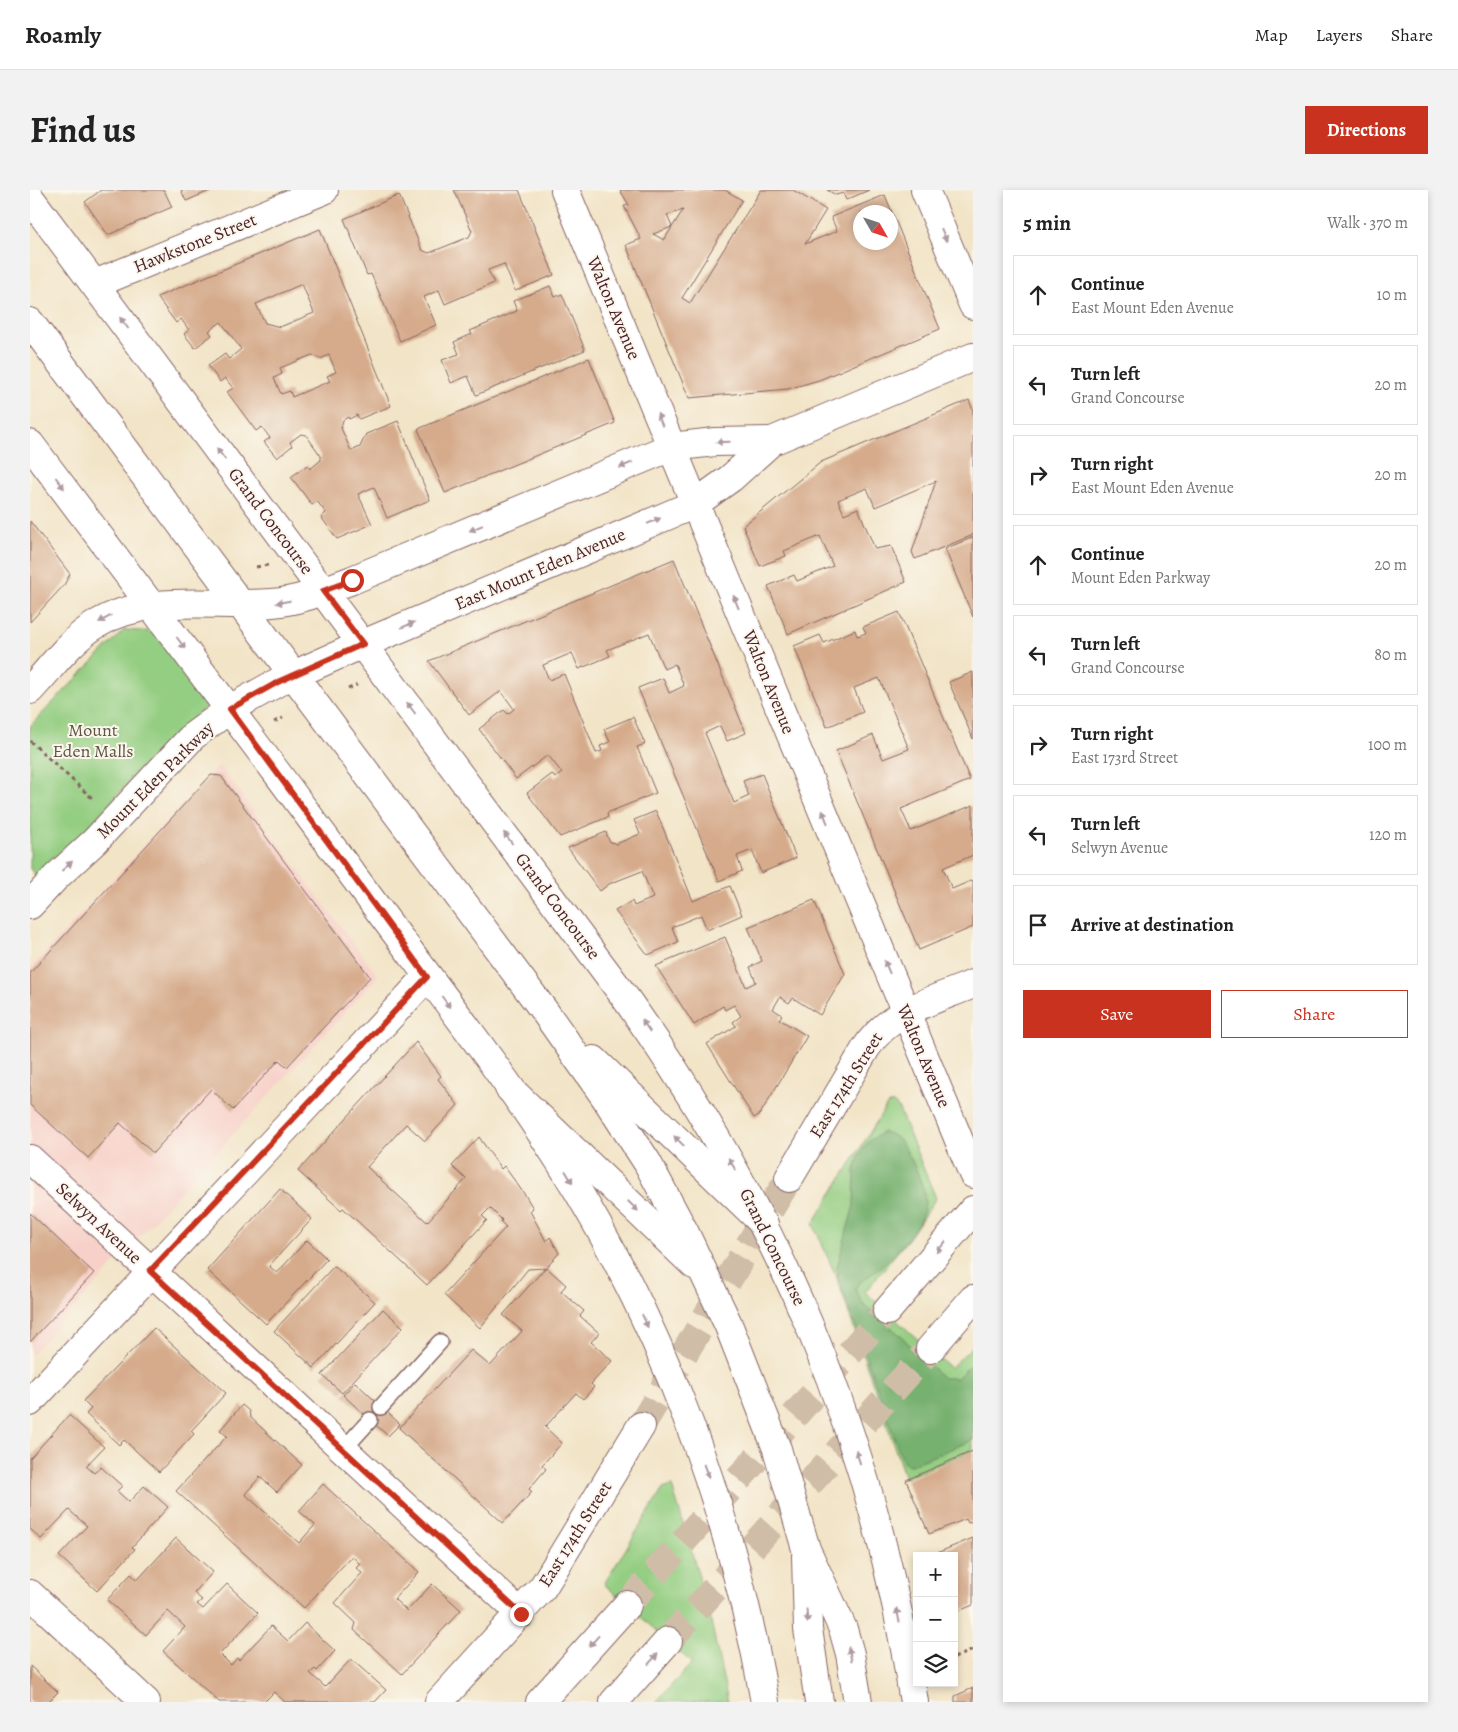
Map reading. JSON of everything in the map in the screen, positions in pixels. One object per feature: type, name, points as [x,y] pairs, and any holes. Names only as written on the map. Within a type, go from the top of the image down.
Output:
[{"type":"main road","name":"Hawkstone Street","points":[[95,284],[324,190]]},
{"type":"main road","name":"Walton Avenue","points":[[565,190],[969,1165]]},
{"type":"main road","points":[[925,190],[973,305]]},
{"type":"main road","name":"Grand Concourse","points":[[30,198],[646,1026],[709,1124],[764,1224],[812,1330],[864,1476],[888,1570],[914,1702]]},
{"type":"main road","points":[[30,322],[243,604],[545,1012],[606,1096],[634,1141],[673,1208],[707,1277],[738,1348],[787,1482],[806,1549],[843,1629],[850,1654],[858,1702]]},
{"type":"main road","name":"East Mount Eden Avenue","points":[[295,675],[363,644],[695,504],[731,478],[772,442],[973,357]]},
{"type":"main road","name":"East Mount Eden Avenue","points":[[243,604],[287,601],[323,591],[671,447],[715,442],[772,442]]},
{"type":"main road","points":[[30,444],[230,709],[509,1088],[564,1168],[601,1231],[672,1380],[697,1445],[728,1537],[754,1642],[765,1702]]},
{"type":"main road","points":[[30,690],[69,648],[95,625],[113,615],[151,604],[243,604]]},
{"type":"main road","name":"Mount Eden Parkway","points":[[31,902],[56,876],[95,841],[193,736],[230,709],[295,675]]},
{"type":"main road","points":[[30,1402],[150,1271],[427,977]]},
{"type":"main road","name":"East 174th Street","points":[[788,1178],[872,1039],[886,1023],[906,1012],[973,984]]},
{"type":"main road","points":[[545,1012],[764,1224]]},
{"type":"main road","points":[[509,1088],[707,1277]]},
{"type":"main road","name":"Selwyn Avenue","points":[[30,1159],[521,1614]]},
{"type":"main road","points":[[887,1311],[973,1210]]},
{"type":"main road","points":[[973,1300],[930,1349],[973,1312]]},
{"type":"main road","name":"East 174th Street","points":[[439,1702],[521,1614],[556,1568],[641,1426]]},
{"type":"main road","points":[[806,1549],[808,1629],[819,1702]]},
{"type":"main road","points":[[30,1594],[146,1702]]},
{"type":"main road","points":[[540,1702],[627,1605]]},
{"type":"main road","points":[[614,1702],[668,1641]]},
{"type":"lane","points":[[381,1407],[440,1342]]},
{"type":"lane","points":[[343,1450],[370,1420]]},
{"type":"path","points":[[30,742],[99,804]]},
{"type":"path","points":[[958,1656],[973,1650]]},
{"type":"shaded area","points":[[219,765],[378,976],[30,1356],[30,969]]},
{"type":"green space","name":"Mount Eden Malls","points":[[124,630],[159,632],[212,701],[161,747],[40,880],[30,869],[30,726]]},
{"type":"green space","points":[[893,1103],[898,1107],[936,1198],[909,1238],[865,1292],[950,1368],[973,1346],[973,1450],[905,1478],[836,1276],[813,1224],[887,1105]]},
{"type":"green space","points":[[883,1132],[894,1136],[904,1146],[918,1175],[924,1191],[925,1201],[918,1224],[910,1236],[889,1259],[859,1283],[855,1289],[864,1305],[900,1335],[943,1378],[957,1378],[973,1362],[973,1440],[911,1465],[906,1464],[902,1459],[838,1277],[837,1267],[854,1205],[855,1170],[859,1155],[869,1141]]},
{"type":"green space","points":[[672,1486],[708,1607],[728,1702],[656,1702],[692,1663],[604,1584],[663,1489]]},
{"type":"building","points":[[101,190],[164,190],[172,207],[108,235],[85,202]]},
{"type":"building","points":[[181,190],[212,190],[186,201]]},
{"type":"building","points":[[454,190],[519,190],[554,275],[515,291],[504,264],[488,270],[494,283],[445,304],[439,290],[424,297],[436,325],[400,341],[371,274],[367,275],[344,219],[399,195],[422,250],[429,253],[469,237],[472,231]]},
{"type":"building","points":[[620,190],[725,190],[742,200],[682,298],[690,303],[761,190],[793,190],[826,210],[805,244],[837,231],[831,217],[853,208],[853,250],[898,250],[898,227],[940,329],[819,380],[788,389],[689,398],[626,245],[641,239],[624,206],[629,205]],"holes":[[[683,210],[664,240],[653,234],[672,227],[667,215]]]},
{"type":"building","points":[[827,190],[869,190],[846,200],[843,193],[836,195]]},
{"type":"building","points":[[885,195],[889,205],[860,205]]},
{"type":"building","points":[[320,229],[391,406],[359,419],[357,415],[349,419],[348,417],[343,420],[341,428],[351,451],[360,447],[366,434],[398,421],[430,500],[387,518],[374,487],[358,494],[372,524],[337,539],[321,517],[326,513],[317,501],[312,505],[291,477],[307,465],[310,469],[321,460],[321,456],[306,435],[301,434],[290,442],[292,446],[277,458],[264,442],[270,438],[262,427],[256,431],[227,392],[233,388],[225,378],[220,382],[208,366],[225,354],[229,359],[241,349],[221,322],[209,331],[212,335],[195,348],[184,334],[189,330],[181,319],[176,323],[157,297]],"holes":[[[302,284],[314,313],[280,327],[265,323],[256,304]],[[312,355],[320,359],[329,355],[336,372],[327,376],[330,381],[292,397],[290,391],[281,394],[274,378],[282,374],[280,368]]]},
{"type":"building","points":[[550,286],[555,297],[562,294],[585,350],[476,395],[468,376],[451,383],[442,360],[459,354],[454,342],[472,334],[470,331],[517,311],[513,301]]},
{"type":"building","points":[[589,358],[615,423],[445,493],[418,429]]},
{"type":"building","points":[[969,400],[973,410],[973,535],[915,559],[912,552],[936,481],[875,507],[867,488],[838,500],[844,514],[858,508],[875,549],[891,546],[906,582],[788,634],[768,586],[794,575],[797,581],[833,566],[820,536],[784,551],[786,556],[760,566],[743,526],[821,462]]},
{"type":"building","points":[[30,521],[70,574],[64,585],[30,622]]},
{"type":"building","points":[[973,537],[973,617],[945,549]]},
{"type":"building","points":[[674,559],[746,733],[727,741],[720,726],[705,733],[734,803],[749,796],[743,781],[762,774],[796,858],[761,873],[752,850],[737,856],[742,871],[719,881],[638,688],[663,678],[669,693],[684,686],[675,664],[664,669],[649,633],[607,650],[610,656],[579,669],[572,653],[543,665],[549,680],[564,674],[596,753],[602,751],[600,746],[610,742],[604,729],[633,717],[645,744],[637,747],[656,793],[607,813],[608,817],[560,837],[527,793],[552,774],[555,778],[562,773],[548,755],[516,779],[479,729],[504,710],[508,714],[514,709],[501,691],[469,715],[429,661]]},
{"type":"building","points":[[899,612],[970,780],[901,809],[911,831],[973,805],[973,855],[943,868],[952,889],[973,880],[973,927],[919,950],[836,751],[873,735],[883,759],[909,749],[879,678],[854,688],[863,712],[827,727],[794,646],[820,635],[824,643],[855,630],[857,636],[866,633],[863,627]]},
{"type":"building","points":[[973,672],[973,739],[949,682]]},
{"type":"building","points":[[211,775],[221,776],[370,977],[287,1067],[279,1060],[233,1110],[211,1089],[153,1153],[120,1123],[88,1158],[30,1105],[30,973]]},
{"type":"building","points":[[656,811],[693,901],[730,886],[742,915],[707,930],[701,915],[672,927],[678,942],[648,955],[615,911],[632,901],[634,906],[653,898],[642,871],[609,884],[600,891],[568,848],[606,832],[609,841],[616,844],[640,834],[634,820]]},
{"type":"building","points":[[814,900],[845,974],[820,1015],[793,998],[789,1003],[780,997],[773,1009],[782,1015],[779,1019],[807,1036],[760,1114],[754,1118],[707,1044],[736,1026],[733,1022],[741,1016],[734,1005],[725,1010],[723,1006],[694,1025],[656,966],[725,937],[746,987],[756,982],[750,967],[762,961],[748,927]]},
{"type":"building","points":[[416,1042],[441,1076],[438,1079],[458,1105],[425,1141],[406,1124],[367,1167],[427,1222],[466,1179],[452,1166],[479,1137],[501,1169],[504,1166],[525,1195],[533,1208],[530,1211],[546,1241],[550,1237],[559,1253],[546,1268],[528,1269],[480,1328],[444,1295],[506,1227],[490,1208],[482,1216],[487,1220],[427,1285],[343,1208],[341,1210],[298,1171]]},
{"type":"building","points":[[280,1189],[312,1219],[269,1266],[277,1273],[307,1240],[327,1259],[266,1324],[207,1270]]},
{"type":"building","points":[[30,1213],[94,1273],[30,1342]]},
{"type":"building","points":[[334,1266],[375,1302],[314,1368],[274,1331]]},
{"type":"building","points":[[546,1267],[566,1285],[561,1291],[584,1311],[580,1316],[599,1333],[591,1342],[612,1361],[591,1384],[594,1387],[583,1399],[576,1393],[545,1427],[562,1443],[542,1465],[546,1469],[529,1489],[532,1492],[503,1523],[399,1428],[471,1350],[490,1366],[522,1331],[503,1315]]},
{"type":"building","points":[[383,1309],[403,1327],[342,1393],[322,1375]]},
{"type":"building","points":[[154,1328],[226,1393],[191,1431],[194,1434],[159,1472],[124,1440],[119,1445],[86,1414],[91,1409],[83,1401]]},
{"type":"building","points":[[355,1382],[400,1424],[388,1436],[343,1395]]},
{"type":"building","points":[[242,1405],[249,1411],[250,1417],[302,1465],[277,1492],[260,1477],[245,1494],[299,1543],[315,1525],[299,1511],[323,1484],[419,1572],[394,1599],[407,1611],[432,1584],[461,1610],[402,1674],[354,1630],[356,1623],[335,1603],[362,1573],[356,1568],[360,1564],[352,1556],[304,1608],[176,1491],[227,1436],[220,1430]]},
{"type":"building","points":[[69,1415],[104,1447],[86,1466],[94,1473],[101,1467],[122,1486],[117,1491],[129,1502],[144,1486],[168,1507],[132,1547],[135,1549],[97,1591],[59,1556],[87,1526],[69,1510],[41,1539],[30,1529],[30,1458]]},
{"type":"building","points":[[973,1451],[973,1521],[968,1523],[966,1519],[929,1534],[906,1480]]},
{"type":"building","points":[[176,1538],[213,1572],[194,1593],[202,1600],[197,1604],[203,1609],[227,1584],[258,1613],[220,1654],[231,1665],[237,1658],[239,1660],[271,1626],[288,1641],[305,1623],[335,1651],[317,1671],[315,1669],[310,1673],[325,1687],[351,1659],[386,1690],[375,1702],[285,1702],[274,1692],[264,1702],[219,1702],[163,1651],[185,1627],[168,1611],[146,1635],[107,1600],[131,1574],[136,1579],[140,1577]]},
{"type":"building","points":[[973,1538],[973,1605],[958,1611],[958,1552],[939,1552]]},
{"type":"building","points":[[30,1666],[58,1692],[48,1702],[30,1702]]},
{"type":"building","points":[[973,1688],[973,1702],[955,1702],[955,1696]]},
{"type":"tunnel","points":[[641,1426],[789,1178]]},
{"type":"tunnel","points":[[627,1605],[887,1311]]},
{"type":"tunnel","points":[[668,1641],[930,1349]]},
{"type":"route","points":[[352,580],[323,591],[363,644],[280,681],[230,709],[427,977],[150,1271],[521,1614]]}]
